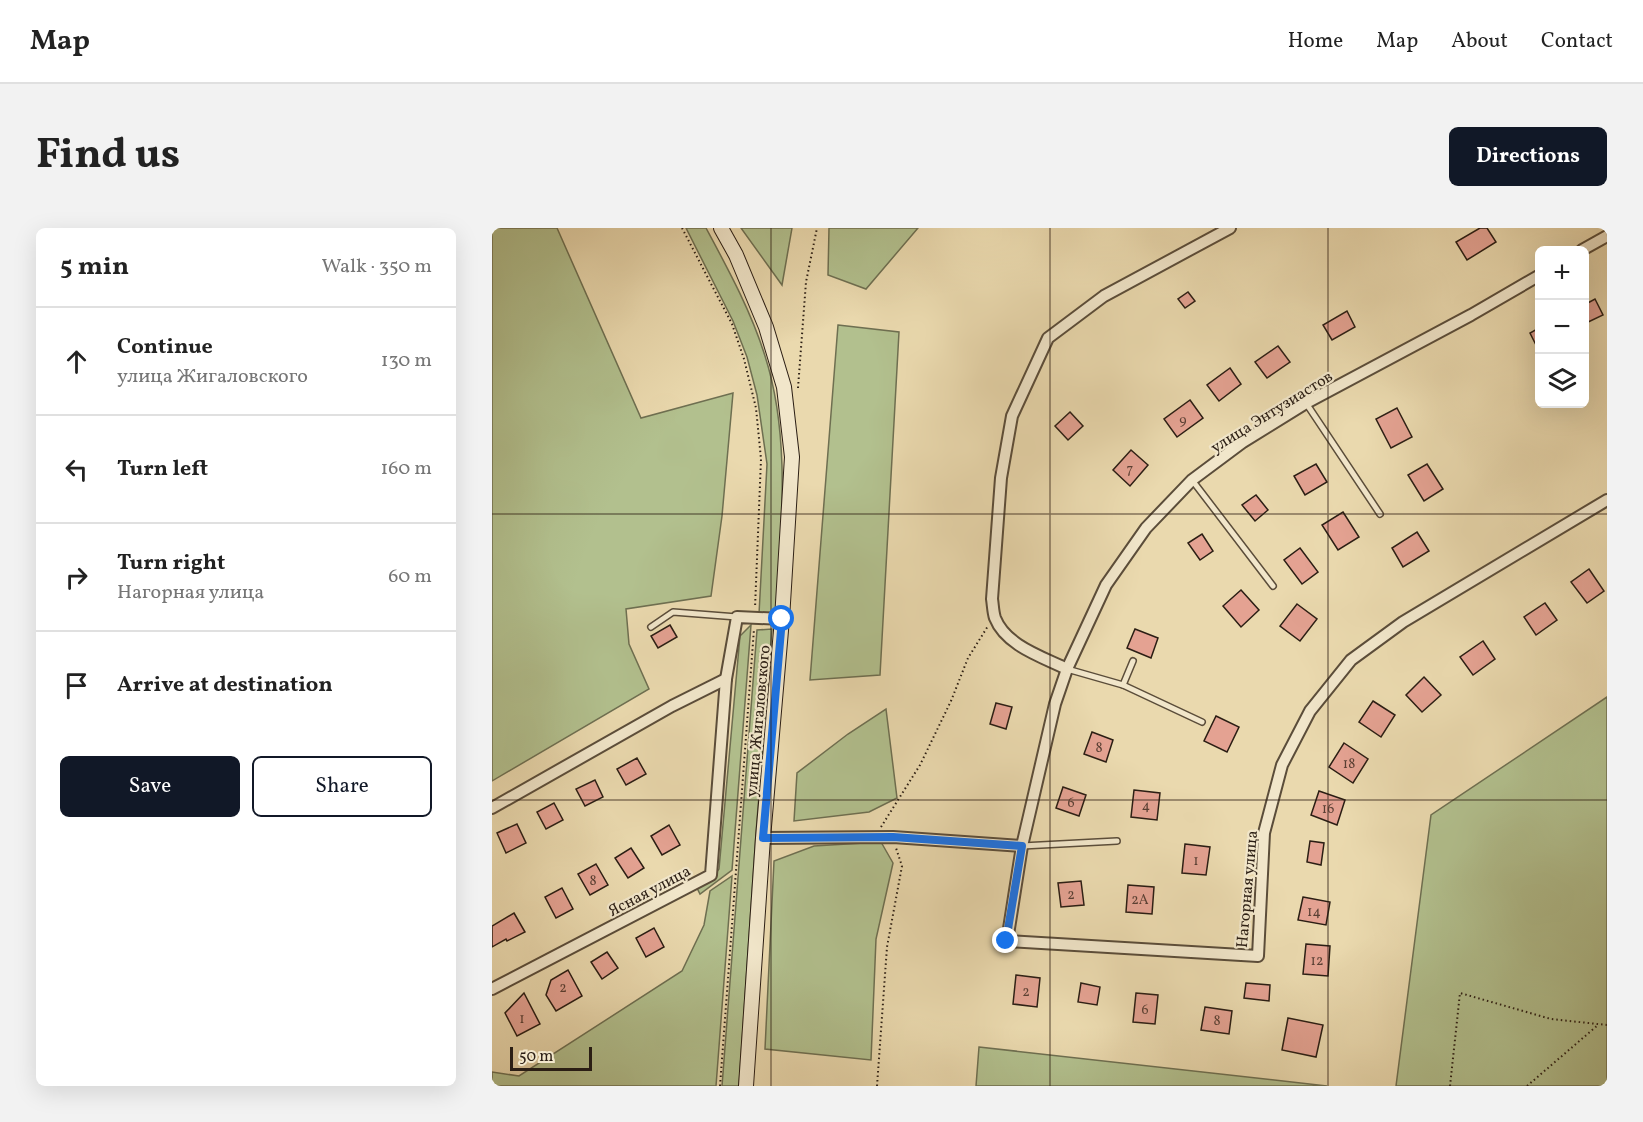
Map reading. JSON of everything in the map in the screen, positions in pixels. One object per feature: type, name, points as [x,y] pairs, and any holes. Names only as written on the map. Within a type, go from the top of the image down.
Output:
[{"type":"main road","name":"улица Жигаловского","points":[[721,228],[736,255],[766,327],[784,387],[792,457],[782,619],[763,838],[746,1086]]},
{"type":"street","points":[[1067,669],[1019,645],[1005,634],[995,618],[992,599],[1001,477],[1012,416],[1048,338],[1104,296],[1230,228]]},
{"type":"street","points":[[1589,246],[1607,236]]},
{"type":"street","name":"улица Энтузиастов","points":[[1022,846],[1054,704],[1067,669],[1106,585],[1146,528],[1192,480],[1243,442],[1306,403],[1471,315],[1535,277]]},
{"type":"street","name":"Нагорная улица","points":[[1022,846],[1006,941],[1258,956],[1264,833],[1282,765],[1310,711],[1351,660],[1403,622],[1607,500]]},
{"type":"street","points":[[737,617],[782,619]]},
{"type":"street","name":"Ясная улица","points":[[492,989],[711,875],[726,679],[737,617]]},
{"type":"street","points":[[492,808],[672,706],[726,679]]},
{"type":"street","points":[[763,838],[893,837],[1022,846]]},
{"type":"lane","points":[[1306,403],[1380,513]]},
{"type":"lane","points":[[1192,480],[1273,586]]},
{"type":"lane","points":[[651,627],[673,612],[737,617]]},
{"type":"lane","points":[[1123,685],[1133,661]]},
{"type":"lane","points":[[1067,669],[1123,685],[1202,722]]},
{"type":"lane","points":[[1022,846],[1118,841]]},
{"type":"path","points":[[798,387],[806,282],[817,228]]},
{"type":"path","points":[[875,837],[920,765],[951,701],[968,658],[995,618]]},
{"type":"path","points":[[878,1086],[887,947],[902,866],[893,837]]},
{"type":"path","points":[[1450,1086],[1460,993],[1551,1019],[1607,1025]]},
{"type":"path","points":[[1527,1086],[1599,1024]]},
{"type":"green space","points":[[492,228],[557,228],[641,418],[733,393],[722,516],[711,596],[626,609],[629,644],[649,689],[492,781]]},
{"type":"green space","points":[[686,228],[706,228],[753,323],[773,387],[781,450],[782,515],[777,610],[773,615],[759,614],[767,464],[757,395],[747,357],[733,321]]},
{"type":"green space","points":[[741,228],[792,228],[782,285]]},
{"type":"green space","points":[[829,228],[918,228],[866,289],[828,275]]},
{"type":"green space","points":[[838,325],[899,332],[880,675],[810,680]]},
{"type":"green space","points":[[751,625],[732,870],[700,894],[696,886],[713,877],[719,869],[740,636]]},
{"type":"green space","points":[[772,629],[739,1086],[722,1086],[757,630]]},
{"type":"green space","points":[[1607,697],[1607,1086],[1396,1086],[1431,815]]},
{"type":"green space","points":[[886,709],[897,798],[869,812],[794,821],[797,773],[848,734]]},
{"type":"green space","points":[[881,842],[893,863],[876,939],[871,1060],[765,1049],[774,861],[814,846]]},
{"type":"green space","points":[[732,876],[716,1086],[492,1086],[492,1072],[519,1076],[682,971],[704,925],[710,891]]},
{"type":"green space","points":[[979,1047],[1327,1086],[976,1086]]},
{"type":"building","points":[[1480,228],[1487,228],[1496,242],[1467,260],[1456,242]]},
{"type":"building","points":[[1188,292],[1195,301],[1185,308],[1178,299]]},
{"type":"building","points":[[1595,299],[1603,315],[1589,322],[1589,302]]},
{"type":"building","points":[[1347,311],[1355,327],[1332,340],[1323,325]]},
{"type":"building","points":[[1535,330],[1535,343],[1530,333]]},
{"type":"building","points":[[1278,346],[1290,362],[1267,378],[1255,362]]},
{"type":"building","points":[[1230,368],[1241,384],[1219,401],[1207,385]]},
{"type":"building","points":[[1190,400],[1203,418],[1177,437],[1164,419]]},
{"type":"building","points":[[1397,408],[1412,437],[1391,448],[1376,419]]},
{"type":"building","points":[[1070,412],[1083,426],[1068,440],[1055,426]]},
{"type":"building","points":[[1131,450],[1148,465],[1130,486],[1113,470]]},
{"type":"building","points":[[1316,464],[1327,482],[1305,495],[1294,476]]},
{"type":"building","points":[[1427,464],[1443,489],[1424,501],[1408,475]]},
{"type":"building","points":[[1256,495],[1268,510],[1255,521],[1242,505]]},
{"type":"building","points":[[1343,512],[1359,537],[1338,550],[1322,525]]},
{"type":"building","points":[[1417,532],[1429,551],[1403,567],[1392,548]]},
{"type":"building","points":[[1202,534],[1213,551],[1200,560],[1188,543]]},
{"type":"building","points":[[1300,548],[1318,572],[1302,584],[1284,560]]},
{"type":"building","points":[[1589,569],[1604,591],[1587,603],[1571,582]]},
{"type":"building","points":[[1241,590],[1259,610],[1241,627],[1223,606]]},
{"type":"building","points":[[1545,603],[1557,620],[1536,635],[1524,617]]},
{"type":"building","points":[[1297,604],[1317,619],[1300,641],[1280,626]]},
{"type":"building","points":[[670,625],[677,637],[658,648],[651,636]]},
{"type":"building","points":[[1135,629],[1158,638],[1151,658],[1127,648]]},
{"type":"building","points":[[1483,641],[1495,659],[1473,675],[1460,657]]},
{"type":"building","points":[[1424,677],[1441,695],[1422,712],[1406,695]]},
{"type":"building","points":[[1373,701],[1395,715],[1381,737],[1359,722]]},
{"type":"building","points":[[996,703],[1012,707],[1006,729],[990,724]]},
{"type":"building","points":[[1216,716],[1239,727],[1227,752],[1204,741]]},
{"type":"building","points":[[1092,732],[1113,740],[1106,762],[1084,754]]},
{"type":"building","points":[[1344,743],[1368,759],[1353,783],[1329,767]]},
{"type":"building","points":[[637,758],[646,774],[626,785],[617,769]]},
{"type":"building","points":[[595,780],[603,797],[585,806],[576,789]]},
{"type":"building","points":[[1063,787],[1086,795],[1079,816],[1056,808]]},
{"type":"building","points":[[1134,790],[1160,793],[1157,820],[1131,817]]},
{"type":"building","points":[[1319,791],[1345,800],[1337,825],[1311,815]]},
{"type":"building","points":[[554,803],[563,820],[546,829],[537,812]]},
{"type":"building","points":[[517,824],[526,843],[506,853],[497,833]]},
{"type":"building","points":[[669,825],[680,845],[662,855],[651,836]]},
{"type":"building","points":[[1310,841],[1324,843],[1321,865],[1307,862]]},
{"type":"building","points":[[1185,844],[1210,847],[1206,875],[1182,873]]},
{"type":"building","points":[[631,848],[644,868],[628,878],[615,858]]},
{"type":"building","points":[[596,864],[608,885],[590,895],[578,874]]},
{"type":"building","points":[[1081,881],[1084,905],[1061,907],[1058,883]]},
{"type":"building","points":[[1128,885],[1154,887],[1152,914],[1126,912]]},
{"type":"building","points":[[562,888],[573,909],[556,918],[545,897]]},
{"type":"building","points":[[1303,897],[1330,902],[1326,925],[1298,920]]},
{"type":"building","points":[[514,913],[525,932],[492,947],[492,926]]},
{"type":"building","points":[[654,928],[664,947],[646,957],[636,938]]},
{"type":"building","points":[[1306,944],[1330,946],[1328,976],[1303,974]]},
{"type":"building","points":[[607,952],[618,968],[602,979],[591,962]]},
{"type":"building","points":[[568,970],[582,996],[556,1011],[546,995],[551,980]]},
{"type":"building","points":[[1016,975],[1040,978],[1037,1007],[1013,1004]]},
{"type":"building","points":[[1081,983],[1100,987],[1097,1005],[1078,1002]]},
{"type":"building","points":[[1246,983],[1270,985],[1269,1001],[1244,998]]},
{"type":"building","points":[[524,993],[540,1024],[517,1036],[505,1013]]},
{"type":"building","points":[[1136,993],[1158,995],[1155,1024],[1133,1022]]},
{"type":"building","points":[[1205,1007],[1232,1011],[1229,1034],[1201,1030]]},
{"type":"building","points":[[1288,1018],[1323,1025],[1316,1057],[1282,1050]]},
{"type":"route","points":[[782,619],[763,838],[893,837],[1022,846],[1006,941]]}]
